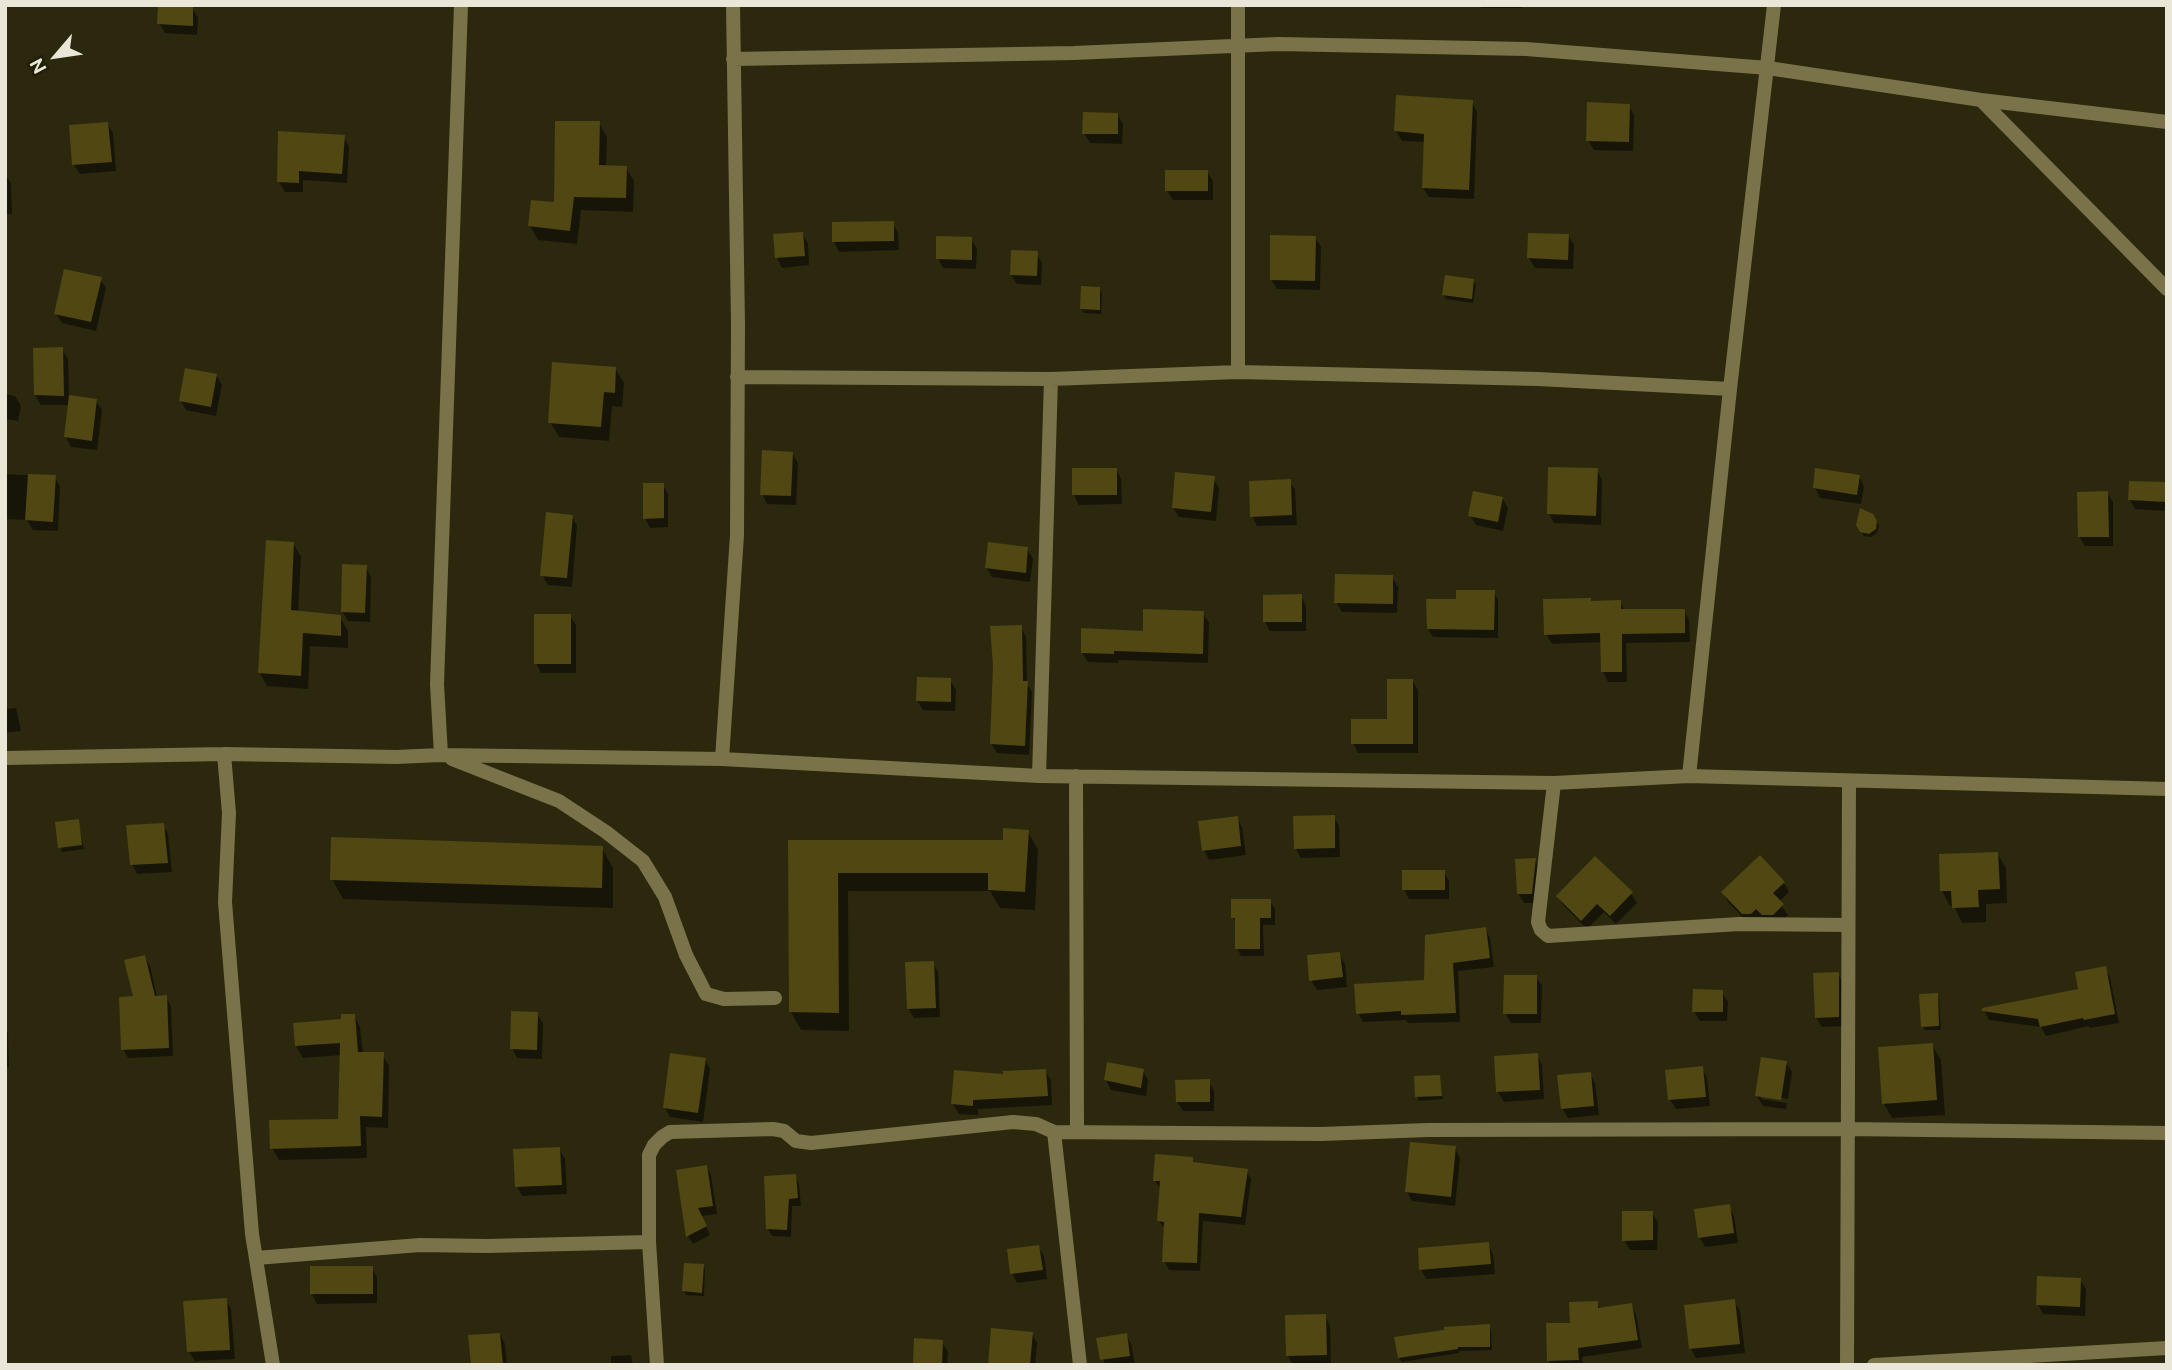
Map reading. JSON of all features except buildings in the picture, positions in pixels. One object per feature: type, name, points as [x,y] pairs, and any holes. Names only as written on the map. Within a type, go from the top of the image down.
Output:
[{"type":"street","points":[[441,755],[437,684],[461,5]]},
{"type":"street","points":[[722,759],[737,535],[733,5]]},
{"type":"street","points":[[1238,5],[1238,372]]},
{"type":"street","points":[[1689,776],[1774,5]]},
{"type":"street","points":[[733,59],[908,57],[1278,44],[1526,49],[1768,68],[1980,100],[2167,122]]},
{"type":"street","points":[[1980,100],[2167,289]]},
{"type":"street","points":[[737,377],[1051,379],[1238,372],[1538,379],[1730,389]]},
{"type":"street","points":[[1039,776],[1051,379]]},
{"type":"street","points":[[224,754],[229,813],[225,902],[256,1258],[273,1365]]},
{"type":"street","points":[[5,758],[224,754],[722,759],[1039,776],[1553,783],[1689,776],[2167,789]]},
{"type":"street","points":[[441,755],[559,801],[643,861],[665,897],[686,955],[706,994],[724,999],[775,998]]},
{"type":"street","points":[[1076,776],[1077,1132]]},
{"type":"street","points":[[1847,1365],[1849,782]]},
{"type":"street","points":[[1553,783],[1538,922],[1541,930],[1548,936],[1739,924],[1848,925]]},
{"type":"street","points":[[657,1365],[649,1242],[649,1155],[654,1145],[670,1132],[773,1129],[784,1131],[796,1140],[811,1143],[1013,1122],[1036,1124],[1054,1132],[1321,1135],[1428,1130],[1847,1129],[2167,1133]]},
{"type":"street","points":[[1054,1132],[1080,1365]]},
{"type":"street","points":[[256,1258],[420,1245],[649,1242]]},
{"type":"street","points":[[1874,1365],[2031,1360],[2167,1348]]}]
